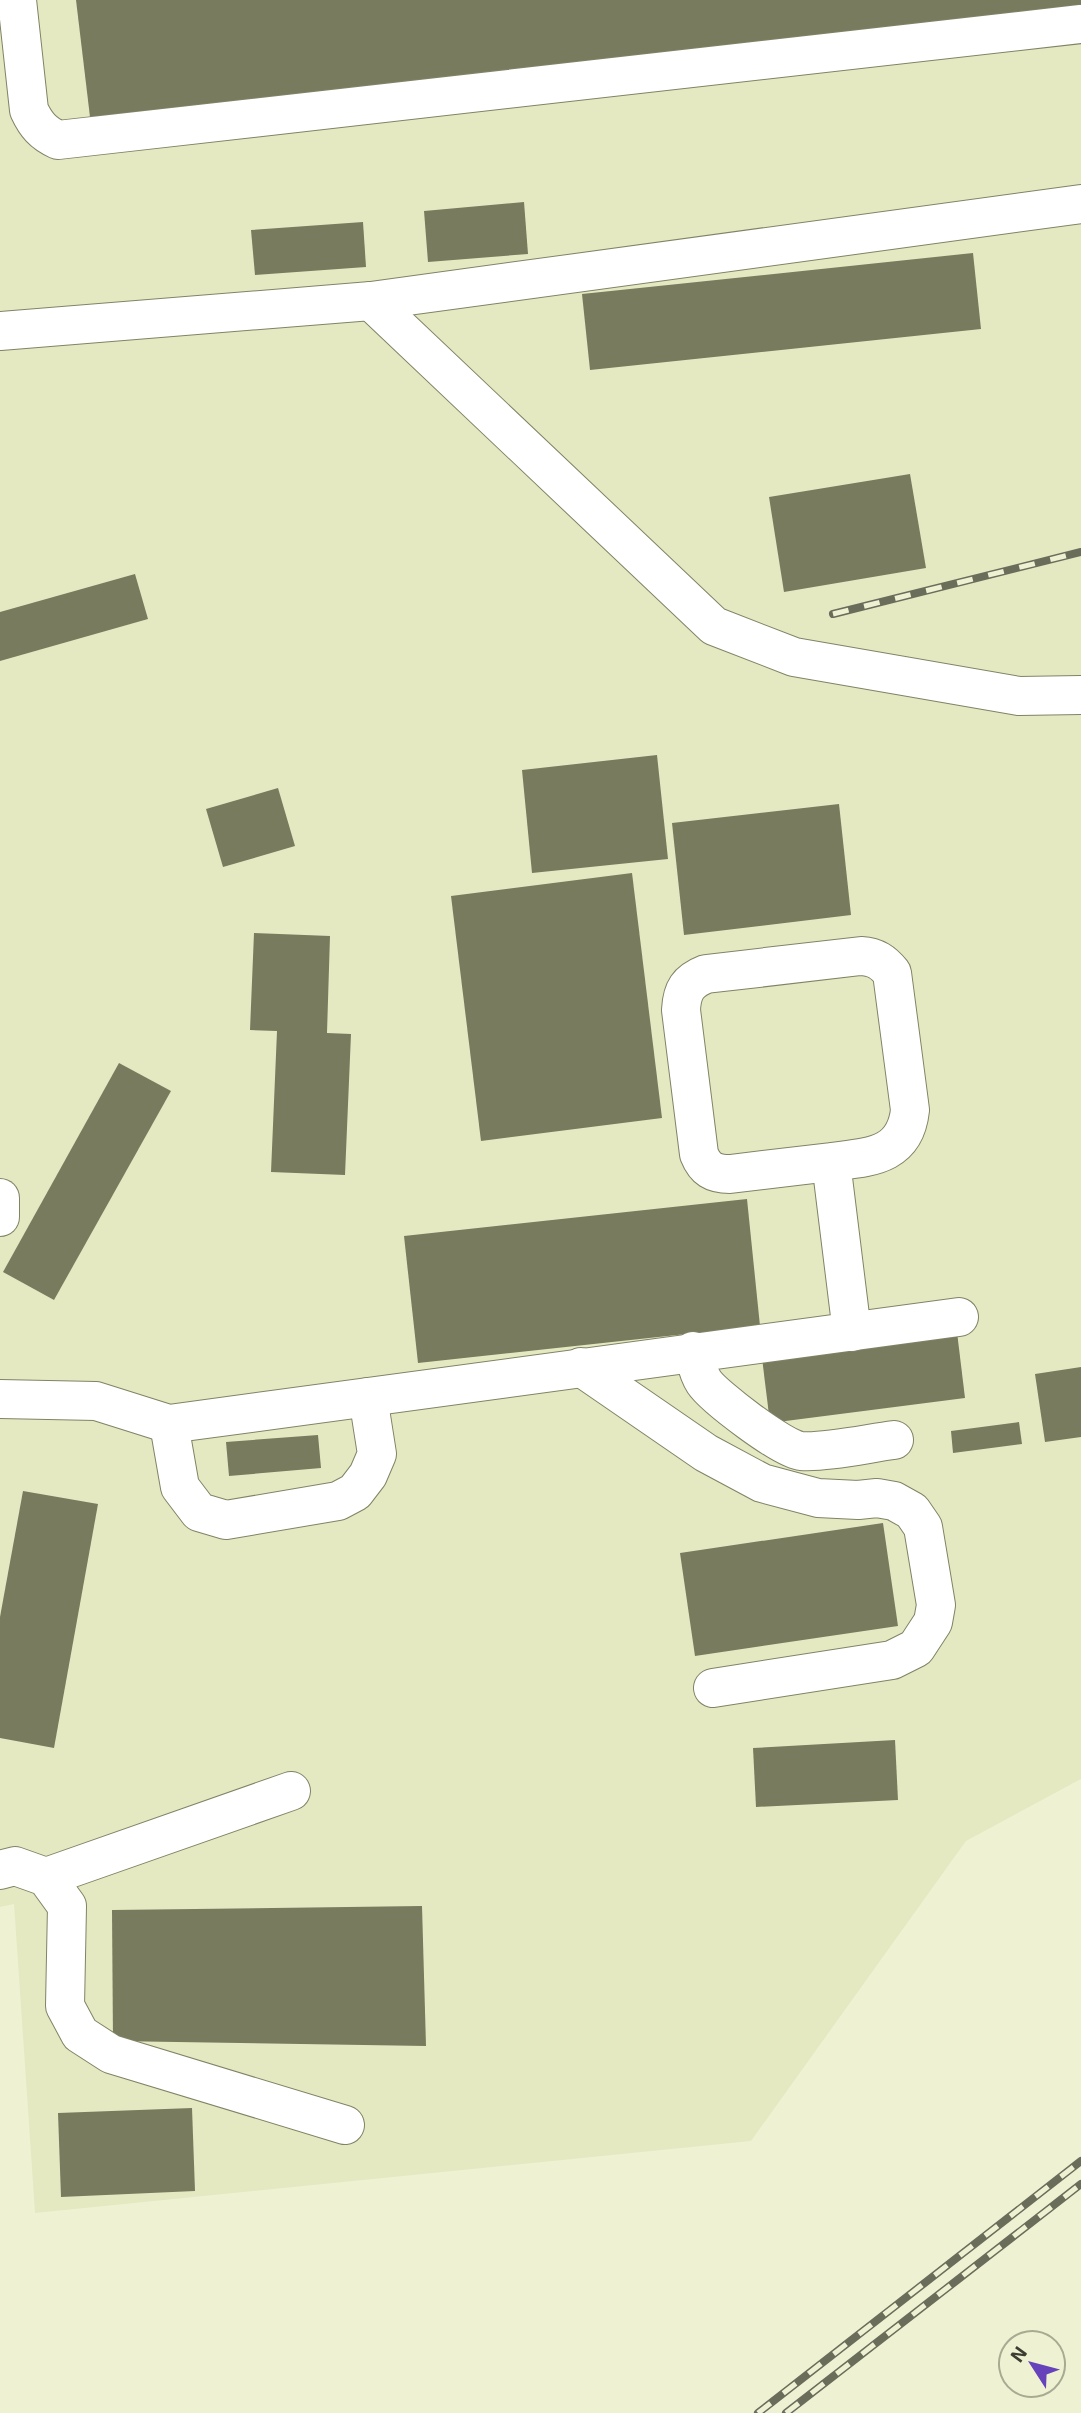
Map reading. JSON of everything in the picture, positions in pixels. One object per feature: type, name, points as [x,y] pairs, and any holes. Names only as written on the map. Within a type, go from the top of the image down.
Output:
[{"type":"lane","points":[[17,0],[29,110],[36,124],[47,135],[58,140],[1081,24]]},
{"type":"lane","points":[[0,331],[371,301],[1081,204]]},
{"type":"lane","points":[[371,301],[714,626],[794,657],[1019,696],[1081,695]]},
{"type":"lane","points":[[861,956],[874,957],[892,973],[909,1110],[908,1126],[888,1150],[873,1157],[831,1162],[730,1174],[719,1174],[703,1164],[699,1154],[681,1010],[685,987],[694,979],[706,974],[861,956]]},
{"type":"lane","points":[[831,1162],[852,1332]]},
{"type":"lane","points":[[0,1198],[0,1217]]},
{"type":"lane","points":[[0,1399],[96,1401],[169,1424],[959,1317]]},
{"type":"lane","points":[[693,1351],[697,1369],[705,1384],[784,1446],[800,1451],[894,1440]]},
{"type":"lane","points":[[582,1367],[706,1453],[762,1483],[818,1498],[877,1498],[894,1501],[912,1511],[923,1527],[936,1605],[933,1622],[916,1648],[892,1660],[713,1688]]},
{"type":"lane","points":[[169,1424],[180,1487],[199,1512],[226,1520],[338,1501],[355,1492],[368,1475],[377,1454],[368,1397]]},
{"type":"lane","points":[[46,1877],[291,1791]]},
{"type":"lane","points":[[0,1870],[15,1866],[46,1877],[67,1906],[65,2006],[80,2034],[111,2054],[345,2126]]},
{"type":"shaded area","points":[[0,0],[1081,0],[1081,1779],[966,1841],[751,2141],[35,2213],[14,1904],[0,1907]]},
{"type":"building","points":[[76,0],[1081,0],[1081,5],[90,117]]},
{"type":"building","points":[[524,202],[528,254],[428,262],[424,211]]},
{"type":"building","points":[[363,222],[366,267],[255,275],[251,230]]},
{"type":"building","points":[[973,253],[981,329],[590,370],[582,294]]},
{"type":"building","points":[[910,474],[926,568],[784,592],[769,497]]},
{"type":"building","points":[[135,574],[148,619],[0,661],[0,612]]},
{"type":"building","points":[[657,755],[668,859],[532,873],[522,770]]},
{"type":"building","points":[[278,788],[295,846],[223,867],[206,809]]},
{"type":"building","points":[[839,804],[851,915],[684,935],[672,823]]},
{"type":"building","points":[[632,873],[662,1118],[481,1141],[451,896]]},
{"type":"building","points":[[254,933],[330,936],[327,1033],[351,1034],[345,1175],[271,1172],[277,1031],[250,1030]]},
{"type":"building","points":[[119,1063],[171,1091],[54,1300],[3,1272]]},
{"type":"building","points":[[747,1199],[760,1326],[418,1363],[404,1236]]},
{"type":"building","points":[[957,1332],[965,1398],[770,1423],[762,1358]]},
{"type":"building","points":[[1081,1367],[1081,1437],[1045,1442],[1035,1374]]},
{"type":"building","points":[[1019,1422],[1022,1444],[953,1453],[951,1431]]},
{"type":"building","points":[[318,1435],[321,1468],[229,1476],[226,1442]]},
{"type":"building","points":[[23,1491],[98,1504],[54,1748],[0,1738],[0,1617]]},
{"type":"building","points":[[883,1523],[898,1626],[695,1656],[680,1553]]},
{"type":"building","points":[[895,1740],[898,1800],[756,1807],[753,1748]]},
{"type":"building","points":[[422,1906],[426,2046],[113,2041],[112,1910]]},
{"type":"building","points":[[192,2108],[195,2191],[61,2197],[58,2113]]},
{"type":"railway","points":[[833,614],[1081,552]]},
{"type":"railway","points":[[758,2413],[1081,2161]]},
{"type":"railway","points":[[786,2413],[1081,2184]]}]
